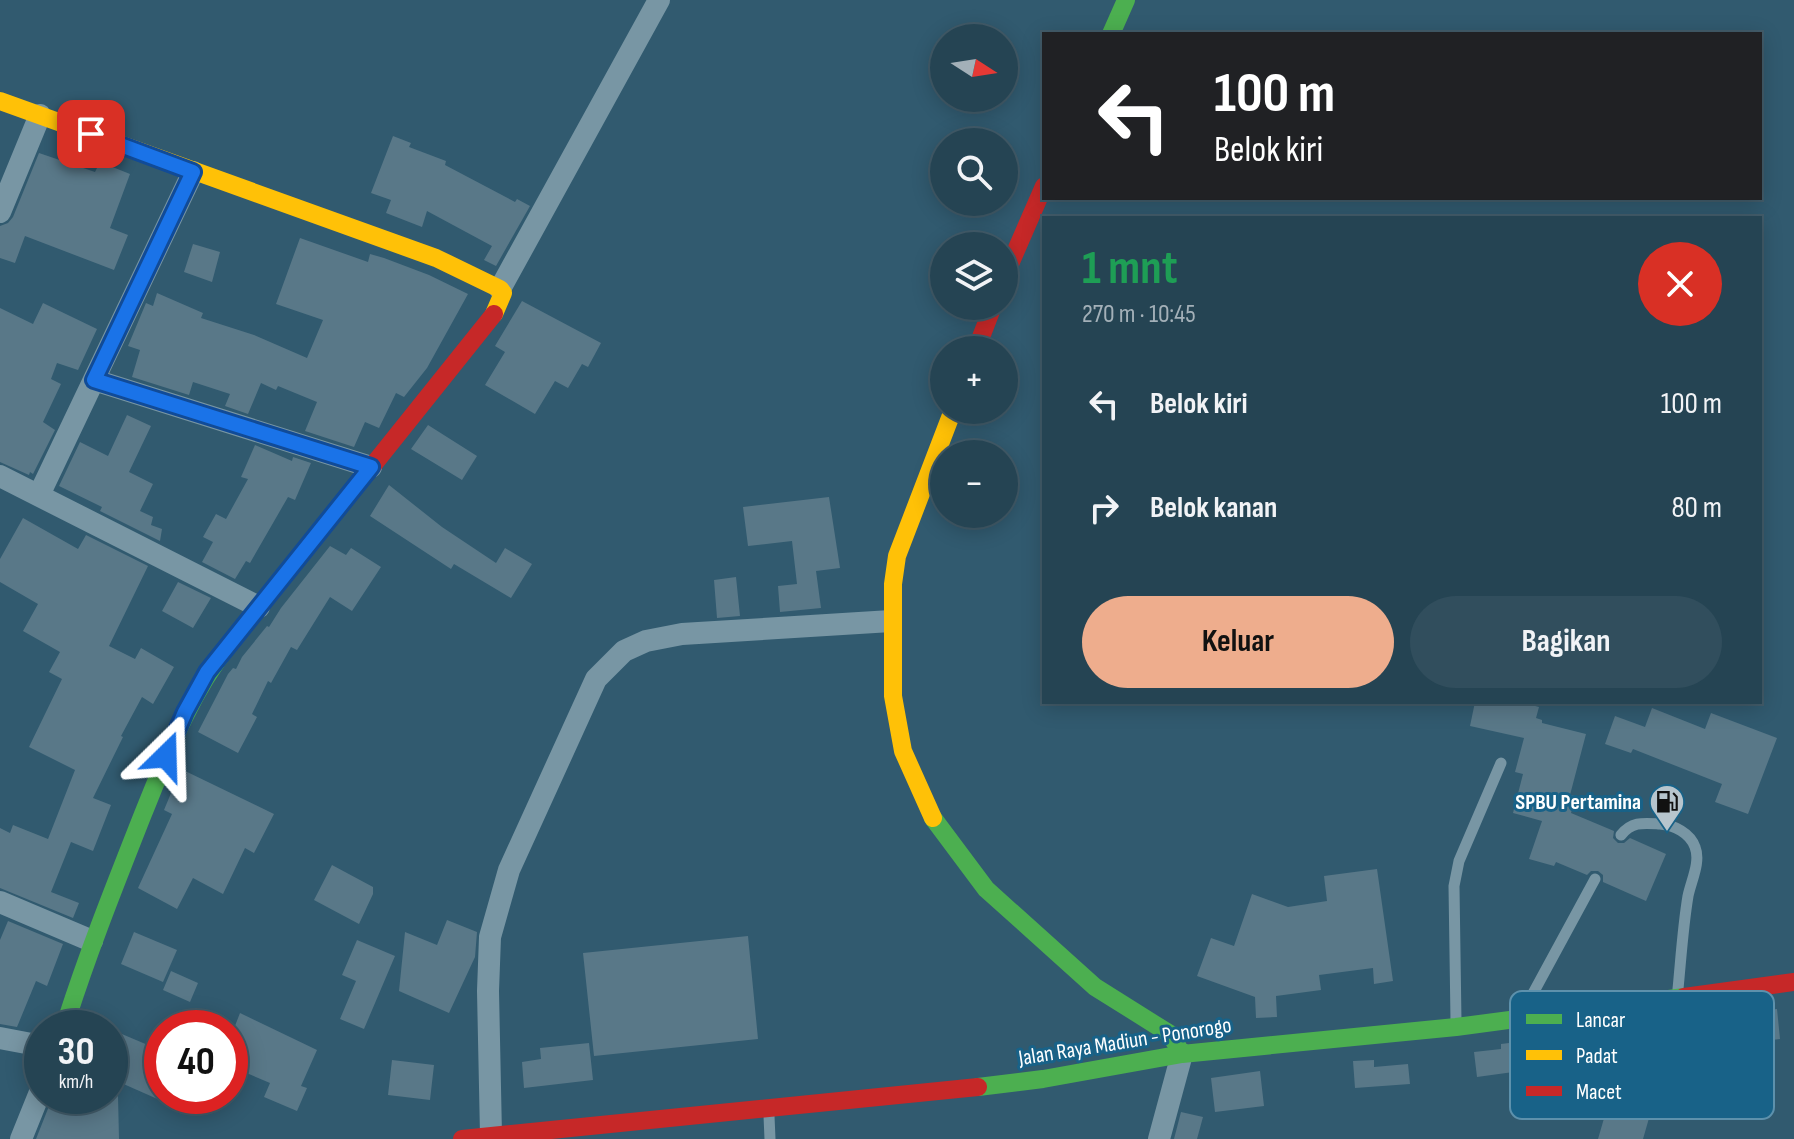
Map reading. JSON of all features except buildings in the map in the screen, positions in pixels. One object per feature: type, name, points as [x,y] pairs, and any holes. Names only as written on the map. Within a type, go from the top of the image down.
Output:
[{"type":"main road","points":[[1112,32],[1126,0]]},
{"type":"main road","points":[[0,101],[436,258],[500,289],[503,299],[207,672],[185,712],[92,941],[70,1010]]},
{"type":"main road","points":[[1018,246],[1042,191]]},
{"type":"main road","points":[[948,424],[897,556],[891,621],[893,696],[903,751],[932,816],[986,889],[1095,987],[1170,1034],[1182,1054]]},
{"type":"main road","name":"Jalan Raya Madiun - Ponorogo","points":[[1719,991],[1794,982]]},
{"type":"main road","name":"Jalan Raya Madiun - Ponorogo","points":[[462,1139],[1043,1079],[1182,1054],[1456,1027],[1510,1019]]},
{"type":"street","points":[[500,289],[659,0]]},
{"type":"street","points":[[0,212],[40,115]]},
{"type":"street","points":[[39,495],[193,172]]},
{"type":"street","points":[[94,380],[371,467]]},
{"type":"street","points":[[0,476],[259,607]]},
{"type":"street","points":[[491,1135],[490,937],[509,870],[596,679],[624,651],[646,641],[682,634],[891,621]]},
{"type":"street","points":[[0,902],[92,941]]},
{"type":"street","points":[[0,1038],[24,1043]]},
{"type":"street","points":[[1159,1139],[1182,1054]]},
{"type":"street","points":[[21,1139],[31,1114]]},
{"type":"lane","points":[[1456,1027],[1454,886],[1459,861],[1501,763]]},
{"type":"lane","points":[[1621,835],[1628,826],[1639,823],[1670,825],[1686,834],[1695,847],[1696,865],[1688,895],[1678,991]]},
{"type":"lane","points":[[1534,991],[1595,879]]},
{"type":"lane","points":[[768,1108],[770,1139]]},
{"type":"traffic: fast","points":[[1112,32],[1126,0]]},
{"type":"traffic: fast","points":[[70,1010],[170,748],[202,684],[229,645]]},
{"type":"traffic: fast","points":[[933,818],[986,889],[1095,987],[1170,1034],[1182,1054]]},
{"type":"traffic: fast","points":[[978,1087],[1043,1079],[1182,1054],[1510,1020]]},
{"type":"traffic: slow","points":[[0,101],[436,258],[500,289],[503,293],[494,314]]},
{"type":"traffic: slow","points":[[933,818],[903,751],[893,696],[893,584],[897,556],[948,424]]},
{"type":"traffic: jam","points":[[1018,246],[1042,191]]},
{"type":"traffic: jam","points":[[229,645],[494,314]]},
{"type":"traffic: jam","points":[[981,336],[988,320]]},
{"type":"traffic: jam","points":[[1728,991],[1794,982]]},
{"type":"traffic: jam","points":[[462,1139],[978,1087]]},
{"type":"place","name":"SPBU Pertamina","points":[[1667,833]]},
{"type":"route","points":[[91,134],[193,172],[94,380],[371,467],[207,672],[166,756]]}]
